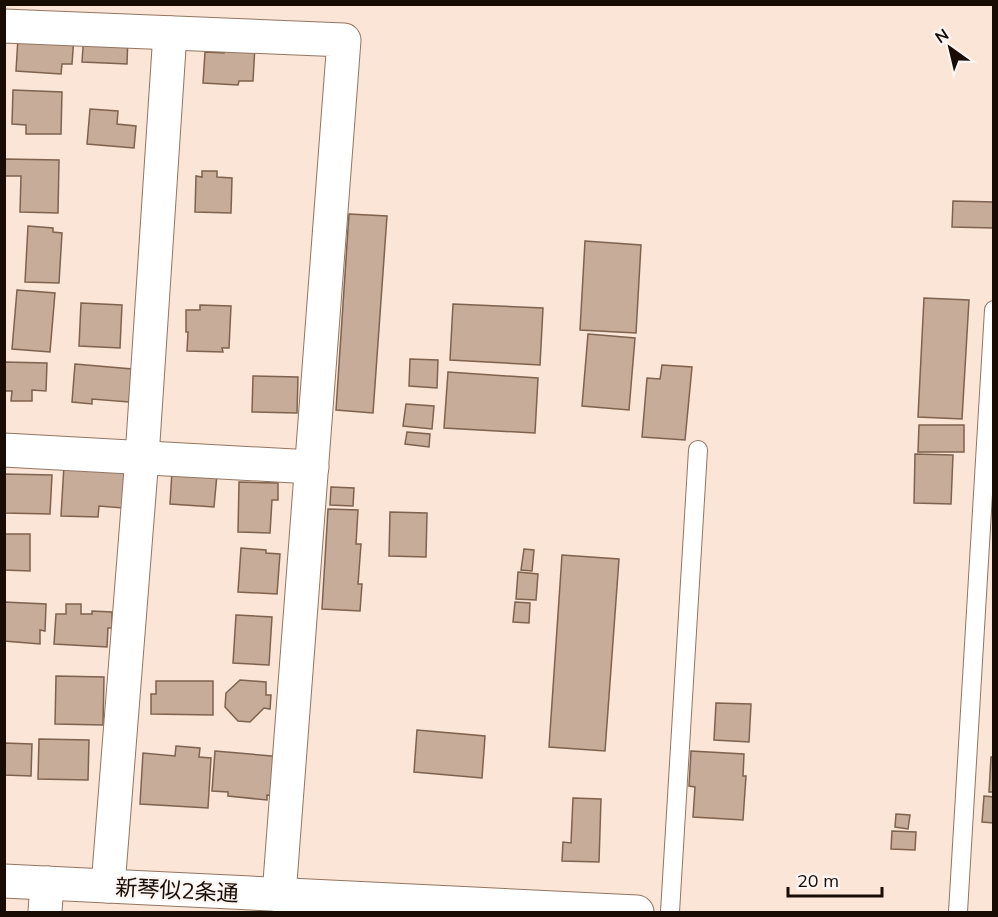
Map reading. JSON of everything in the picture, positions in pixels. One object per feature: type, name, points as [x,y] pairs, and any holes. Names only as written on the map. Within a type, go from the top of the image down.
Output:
[{"type":"street","points":[[4,26],[344,40],[279,895]]},
{"type":"street","points":[[108,886],[142,458],[170,33]]},
{"type":"street","points":[[4,450],[312,467]]},
{"type":"street","name":"新琴似2条通","points":[[4,881],[46,898],[108,886],[216,902],[279,895],[384,906],[637,912]]},
{"type":"lane","points":[[958,912],[993,310]]},
{"type":"lane","points":[[670,912],[698,450]]},
{"type":"building","points":[[84,34],[128,36],[127,64],[82,62]]},
{"type":"building","points":[[74,36],[72,64],[62,64],[61,74],[16,71],[18,38]]},
{"type":"building","points":[[225,43],[255,45],[253,81],[239,81],[238,85],[203,83],[205,52],[224,53]]},
{"type":"building","points":[[13,90],[62,92],[61,134],[26,134],[26,125],[12,124]]},
{"type":"building","points":[[90,109],[118,111],[117,124],[136,126],[134,148],[87,144]]},
{"type":"building","points":[[5,159],[59,160],[58,213],[20,212],[21,176],[5,176]]},
{"type":"building","points":[[202,171],[217,171],[217,177],[232,178],[231,213],[195,212],[196,176],[202,177]]},
{"type":"building","points":[[953,201],[994,202],[994,228],[952,227]]},
{"type":"building","points":[[349,214],[387,216],[373,413],[336,410]]},
{"type":"building","points":[[28,226],[53,228],[53,232],[62,233],[59,283],[25,282]]},
{"type":"building","points":[[585,241],[641,245],[636,333],[580,330]]},
{"type":"building","points":[[17,290],[55,293],[50,352],[12,349]]},
{"type":"building","points":[[924,298],[969,300],[962,419],[918,417]]},
{"type":"building","points":[[81,303],[122,305],[120,348],[79,346]]},
{"type":"building","points":[[453,304],[543,308],[540,365],[450,360]]},
{"type":"building","points":[[200,305],[231,306],[229,348],[222,348],[223,352],[187,351],[186,310],[200,310]]},
{"type":"building","points":[[588,334],[635,338],[629,410],[582,406]]},
{"type":"building","points":[[410,359],[438,360],[437,388],[409,386]]},
{"type":"building","points":[[4,362],[47,363],[46,391],[32,390],[32,401],[11,401],[12,391],[4,391]]},
{"type":"building","points":[[75,364],[132,369],[129,402],[92,399],[92,404],[72,402]]},
{"type":"building","points":[[662,365],[692,367],[685,440],[642,437],[647,378],[660,379]]},
{"type":"building","points":[[448,372],[538,378],[535,433],[444,428]]},
{"type":"building","points":[[253,376],[298,377],[297,413],[252,412]]},
{"type":"building","points":[[406,404],[434,406],[432,429],[403,426]]},
{"type":"building","points":[[919,425],[964,425],[964,452],[918,452]]},
{"type":"building","points":[[407,432],[430,434],[429,447],[405,444]]},
{"type":"building","points":[[915,454],[953,455],[951,504],[914,503]]},
{"type":"building","points":[[64,465],[125,468],[123,508],[99,506],[98,517],[61,516]]},
{"type":"building","points":[[172,471],[217,474],[214,507],[170,504]]},
{"type":"building","points":[[4,474],[52,475],[50,514],[4,513]]},
{"type":"building","points":[[239,482],[278,483],[278,500],[272,500],[270,533],[238,532]]},
{"type":"building","points":[[331,487],[354,488],[353,506],[330,505]]},
{"type":"building","points":[[328,509],[358,510],[356,544],[361,544],[358,584],[362,584],[360,611],[322,609]]},
{"type":"building","points":[[390,512],[427,513],[426,557],[389,556]]},
{"type":"building","points":[[4,534],[30,534],[30,571],[4,570]]},
{"type":"building","points":[[241,548],[266,550],[266,553],[280,554],[277,594],[238,592]]},
{"type":"building","points":[[524,549],[534,550],[532,571],[521,570]]},
{"type":"building","points":[[562,555],[619,559],[605,751],[549,747]]},
{"type":"building","points":[[518,572],[538,574],[536,600],[516,599]]},
{"type":"building","points":[[4,602],[46,604],[45,631],[40,630],[40,644],[4,641]]},
{"type":"building","points":[[515,602],[530,603],[529,623],[513,622]]},
{"type":"building","points":[[66,604],[81,604],[81,614],[92,614],[92,611],[112,612],[112,628],[108,628],[107,647],[54,644],[56,614],[66,614]]},
{"type":"building","points":[[236,615],[272,617],[269,665],[233,663]]},
{"type":"building","points":[[56,676],[104,677],[103,725],[55,724]]},
{"type":"building","points":[[240,680],[266,682],[266,695],[271,695],[270,709],[264,708],[250,722],[238,721],[225,707],[226,693]]},
{"type":"building","points":[[156,681],[213,681],[213,715],[151,714],[151,694],[156,694]]},
{"type":"building","points":[[716,703],[751,704],[749,742],[714,740]]},
{"type":"building","points":[[417,730],[485,736],[482,778],[414,772]]},
{"type":"building","points":[[39,739],[89,740],[88,780],[38,779]]},
{"type":"building","points":[[4,743],[32,744],[31,776],[4,775]]},
{"type":"building","points":[[176,746],[200,748],[199,757],[211,758],[208,808],[140,804],[143,753],[175,756]]},
{"type":"building","points":[[215,751],[283,757],[279,796],[267,795],[267,800],[228,796],[228,792],[212,791]]},
{"type":"building","points":[[691,751],[744,754],[743,776],[746,776],[743,820],[693,817],[695,787],[689,786]]},
{"type":"building","points":[[991,757],[994,757],[994,792],[989,792]]},
{"type":"building","points":[[984,796],[994,797],[994,823],[982,822]]},
{"type":"building","points":[[573,798],[601,799],[599,862],[562,861],[563,842],[571,843]]},
{"type":"building","points":[[896,814],[910,815],[908,829],[895,827]]},
{"type":"building","points":[[892,831],[916,832],[915,850],[891,849]]}]
